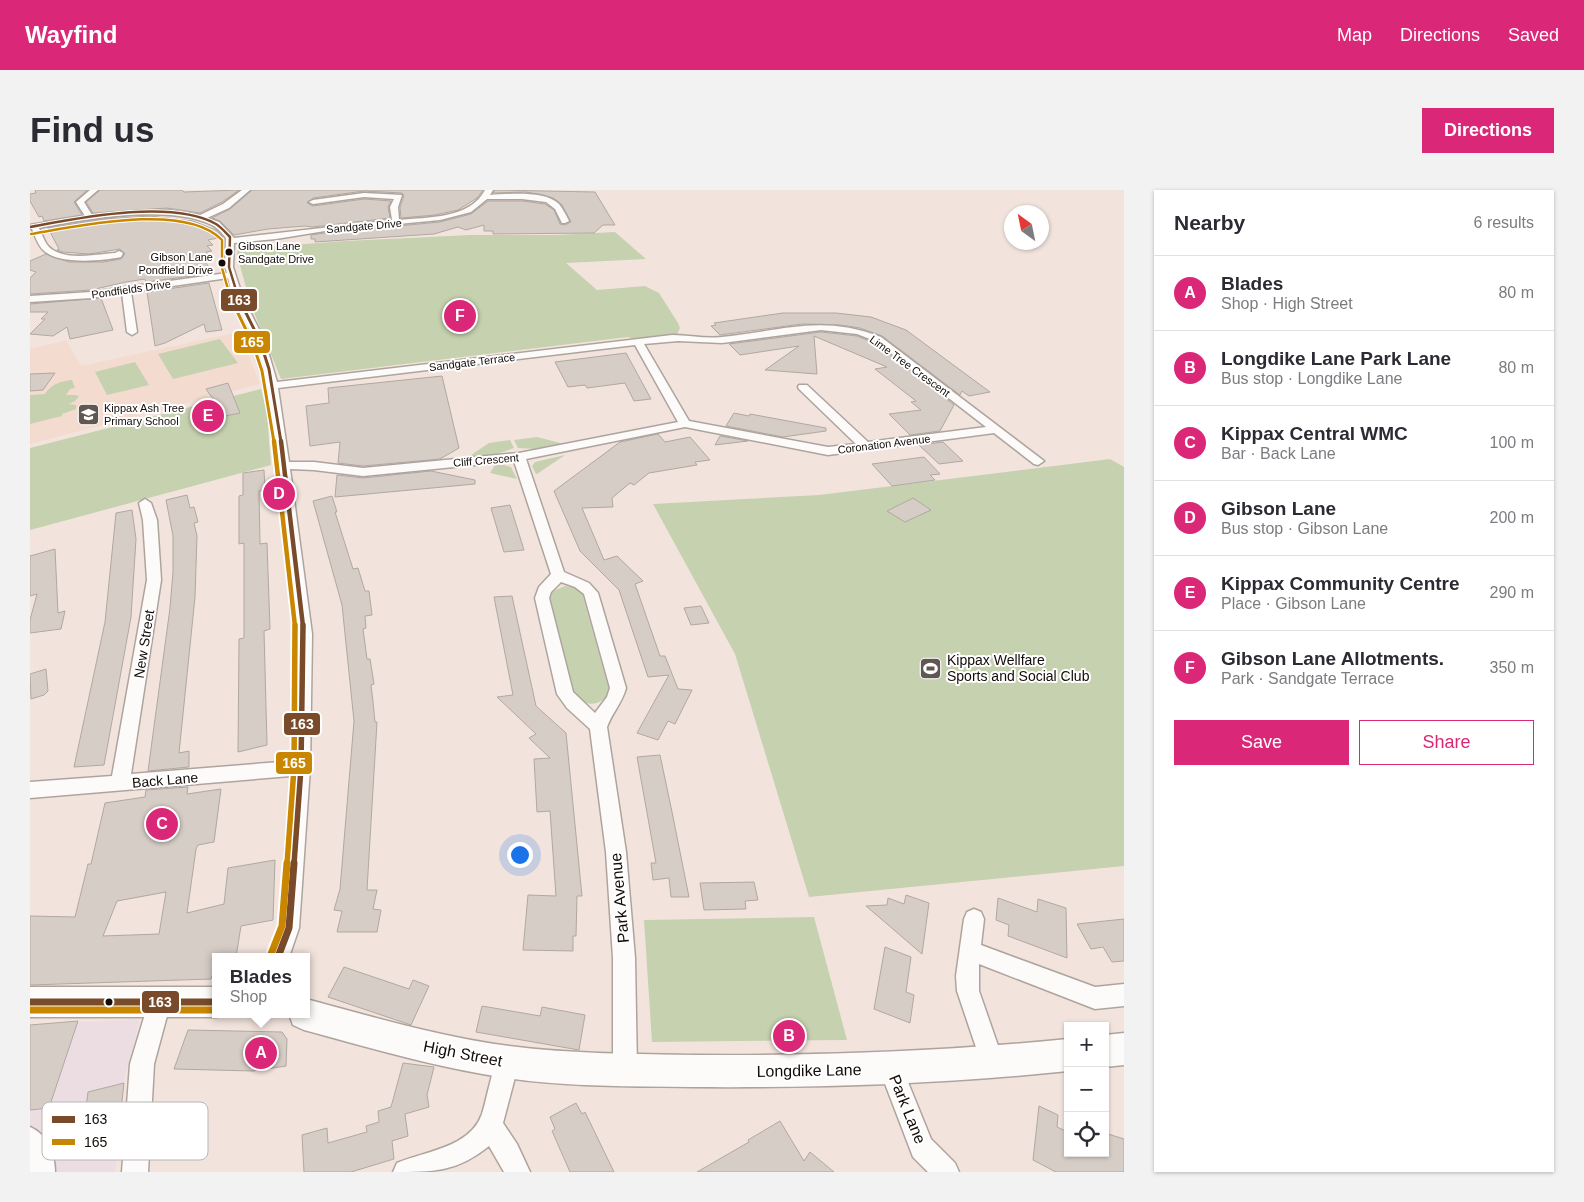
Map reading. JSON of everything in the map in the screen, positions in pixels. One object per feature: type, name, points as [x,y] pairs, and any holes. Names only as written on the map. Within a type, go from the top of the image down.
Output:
[{"type":"main road","points":[[30,1002],[212,1002]]},
{"type":"main road","name":"High Street","points":[[310,1016],[401,1041],[507,1062],[571,1069],[625,1070]]},
{"type":"main road","points":[[1109,1051],[1124,1049]]},
{"type":"main road","name":"Longdike Lane","points":[[625,1070],[777,1071],[891,1068],[992,1063],[1064,1055]]},
{"type":"street","points":[[90,216],[80,204],[83,197],[94,190]]},
{"type":"street","points":[[201,218],[226,206],[246,190]]},
{"type":"street","points":[[488,194],[545,200],[556,205],[565,221]]},
{"type":"street","name":"Sandgate Drive","points":[[230,241],[276,237],[325,229],[433,220],[458,214],[476,206],[488,194]]},
{"type":"street","points":[[313,202],[364,195],[399,197],[394,207],[396,223]]},
{"type":"street","points":[[119,253],[118,255],[90,257],[56,254],[45,248],[32,226],[90,216],[151,212],[201,218],[222,227],[228,233],[230,241],[229,264],[241,306],[264,350],[272,386],[284,466],[304,634],[301,768],[289,928],[280,953]]},
{"type":"street","name":"Pondfields Drive","points":[[30,299],[126,290],[232,275]]},
{"type":"street","points":[[126,290],[132,332]]},
{"type":"street","name":"Lime Tree Crescent","points":[[672,338],[716,341],[814,326],[843,328],[862,332],[878,339],[1038,460]]},
{"type":"street","name":"Sandgate Terrace","points":[[272,386],[672,338]]},
{"type":"street","points":[[638,342],[685,424]]},
{"type":"street","points":[[803,387],[866,447]]},
{"type":"street","name":"Coronation Avenue","points":[[685,424],[828,451],[995,429]]},
{"type":"street","name":"Cliff Crescent","points":[[284,466],[304,464],[342,471],[363,472],[519,457],[685,424]]},
{"type":"street","points":[[519,457],[558,574],[563,578],[582,584],[591,593],[617,681],[618,694],[603,714],[598,727],[570,702],[565,694],[542,598],[544,590],[555,580],[558,574]]},
{"type":"street","name":"New Street","points":[[120,784],[154,580],[150,520],[145,503]]},
{"type":"street","name":"Park Avenue","points":[[598,727],[616,852],[624,958],[625,1070]]},
{"type":"street","name":"Back Lane","points":[[30,790],[301,768]]},
{"type":"street","points":[[974,919],[967,976],[968,991],[992,1063]]},
{"type":"street","points":[[971,951],[1095,998],[1124,995]]},
{"type":"street","points":[[140,1102],[142,1064],[160,1001]]},
{"type":"street","points":[[406,1172],[462,1153],[477,1141],[490,1125],[507,1062]]},
{"type":"street","name":"Park Lane","points":[[891,1068],[922,1148],[946,1172]]},
{"type":"street","points":[[490,1125],[508,1153],[517,1172]]},
{"type":"street","points":[[30,1139],[35,1144],[42,1163],[42,1172]]},
{"type":"shaded area","name":"Kippax Ash Tree Primary School","points":[[239,332],[260,384],[30,444],[30,349],[66,340],[81,366]]},
{"type":"shaded area","points":[[140,1019],[124,1079],[122,1102],[42,1102],[42,1160],[116,1160],[115,1172],[30,1172],[30,1025]]},
{"type":"green space","points":[[615,232],[646,259],[566,263],[597,290],[645,286],[659,293],[678,323],[680,328],[677,334],[637,340],[628,337],[281,379],[251,305],[237,255],[238,249],[346,241],[470,235],[557,235]]},
{"type":"green space","points":[[220,339],[238,363],[173,379],[158,354]]},
{"type":"green space","points":[[135,362],[149,385],[107,395],[95,372]]},
{"type":"green space","points":[[72,380],[75,388],[70,389],[66,395],[79,396],[69,404],[76,405],[76,409],[62,414],[62,416],[30,424],[30,395],[45,394],[57,384]]},
{"type":"green space","points":[[261,389],[267,414],[271,465],[30,530],[30,448]]},
{"type":"green space","points":[[537,437],[564,444],[535,449],[518,448],[514,440]]},
{"type":"green space","points":[[510,440],[514,448],[494,455],[468,457],[489,443]]},
{"type":"green space","points":[[565,455],[537,474],[532,466],[535,462]]},
{"type":"green space","name":"Kippax Wellfare Sports and Social Club","points":[[1110,459],[1124,467],[1124,866],[809,897],[735,654],[653,504],[819,495]]},
{"type":"green space","points":[[495,465],[511,467],[517,479],[490,473]]},
{"type":"green space","points":[[565,586],[576,588],[582,593],[609,690],[606,697],[597,703],[590,704],[584,702],[572,693],[550,598],[553,591]]},
{"type":"green space","points":[[814,917],[847,1040],[652,1042],[644,920]]},
{"type":"building","points":[[35,190],[87,190],[74,202],[82,215],[44,221],[42,216],[39,217],[30,201],[30,194],[36,193]]},
{"type":"building","points":[[100,190],[182,190],[184,192],[239,190],[222,202],[200,213],[167,208],[93,213],[86,202]]},
{"type":"building","points":[[252,190],[483,190],[477,198],[458,210],[435,215],[401,218],[400,207],[404,196],[402,193],[364,191],[313,198],[307,203],[313,206],[364,199],[391,201],[388,207],[390,218],[312,227],[268,229],[234,235],[220,221],[212,218],[230,209]]},
{"type":"building","points":[[495,190],[595,192],[615,225],[603,225],[594,233],[493,234],[493,231],[484,231],[484,225],[466,230],[458,227],[434,234],[315,242],[315,239],[311,239],[311,235],[325,233],[440,222],[471,214],[488,201],[522,201],[545,204],[554,210],[560,224],[565,225],[571,222],[562,205],[553,198],[526,192],[493,193]]},
{"type":"building","points":[[150,216],[193,221],[216,230],[223,237],[208,240],[213,245],[207,246],[212,251],[206,252],[211,257],[203,259],[211,270],[206,271],[207,274],[146,282],[145,279],[91,290],[30,294],[30,278],[36,272],[30,270],[30,261],[46,254],[69,262],[103,262],[121,259],[125,254],[120,249],[89,254],[57,250],[59,249],[48,228],[103,219]]},
{"type":"building","points":[[209,283],[222,330],[206,332],[204,324],[155,346],[147,292]]},
{"type":"building","points":[[101,298],[113,330],[70,339],[67,327],[53,336],[30,334],[45,319],[41,319],[48,312],[30,312],[30,304]]},
{"type":"building","points":[[783,313],[836,313],[871,317],[906,330],[990,392],[969,396],[962,391],[960,395],[882,336],[860,328],[840,325],[802,324],[720,335],[711,326],[716,325],[714,323]]},
{"type":"building","points":[[821,332],[857,336],[874,343],[954,405],[940,431],[910,435],[889,414],[921,410],[911,402],[916,401],[875,369],[887,367],[814,336],[817,374],[765,370],[799,346],[740,355],[729,344]]},
{"type":"building","points":[[626,353],[651,399],[634,401],[625,383],[587,388],[585,385],[568,387],[555,362]]},
{"type":"building","points":[[55,373],[43,390],[30,391],[30,374]]},
{"type":"building","points":[[442,376],[459,448],[440,459],[363,466],[338,463],[340,442],[310,446],[306,406],[329,403],[328,388]]},
{"type":"building","points":[[228,383],[240,413],[225,416],[206,389]]},
{"type":"building","points":[[734,413],[749,416],[750,414],[826,428],[826,431],[783,437],[726,426]]},
{"type":"building","points":[[658,434],[665,442],[690,437],[710,460],[695,462],[697,465],[649,473],[634,485],[630,483],[612,498],[613,507],[582,508],[604,560],[617,556],[643,581],[635,584],[660,656],[665,656],[678,689],[692,690],[675,724],[668,721],[658,740],[637,733],[669,675],[648,677],[619,590],[580,551],[554,491],[620,442]]},
{"type":"building","points":[[720,436],[748,441],[715,445]]},
{"type":"building","points":[[943,442],[963,461],[939,464],[919,445]]},
{"type":"building","points":[[924,457],[940,474],[930,475],[935,480],[892,486],[872,464]]},
{"type":"building","points":[[264,470],[265,490],[259,491],[260,544],[267,543],[270,629],[264,631],[267,745],[238,752],[239,639],[244,638],[244,543],[239,544],[239,496],[243,495],[243,473]]},
{"type":"building","points":[[431,471],[475,480],[475,484],[335,497],[337,475],[363,478]]},
{"type":"building","points":[[187,495],[190,508],[194,507],[198,522],[194,523],[197,536],[195,597],[179,753],[189,751],[189,767],[148,771],[170,608],[173,572],[173,536],[166,500]]},
{"type":"building","points":[[332,496],[337,512],[335,512],[353,569],[358,568],[365,591],[369,591],[372,615],[365,616],[366,628],[363,629],[367,659],[370,659],[374,684],[371,685],[375,722],[377,722],[367,890],[377,890],[373,909],[381,910],[377,932],[337,932],[342,911],[334,910],[340,889],[354,721],[342,605],[313,501]]},
{"type":"building","points":[[913,498],[931,510],[905,522],[887,511]]},
{"type":"building","points":[[510,505],[524,550],[504,552],[491,508]]},
{"type":"building","points":[[132,510],[136,539],[131,617],[104,765],[74,767],[105,622],[116,513]]},
{"type":"building","points":[[55,549],[58,613],[65,611],[61,629],[30,633],[30,620],[37,594],[30,596],[30,556]]},
{"type":"building","points":[[512,596],[536,706],[566,733],[582,896],[577,896],[576,936],[573,936],[573,951],[523,950],[528,895],[556,896],[550,811],[537,812],[534,759],[550,758],[529,738],[536,734],[497,697],[513,695],[494,597]]},
{"type":"building","points":[[701,606],[709,623],[691,625],[684,608]]},
{"type":"building","points":[[46,669],[48,691],[44,695],[31,699],[30,674]]},
{"type":"building","points":[[660,755],[689,897],[671,897],[669,878],[653,880],[651,863],[656,863],[637,757]]},
{"type":"building","points":[[188,787],[187,794],[221,789],[214,842],[198,845],[196,849],[187,913],[224,904],[228,868],[275,860],[273,920],[241,926],[237,953],[212,953],[211,979],[30,985],[30,916],[75,917],[88,864],[91,864],[105,803],[145,797],[146,790]],"holes":[[[166,892],[159,934],[103,936],[117,901]]]},
{"type":"building","points":[[754,882],[758,900],[745,901],[746,909],[704,910],[700,883]]},
{"type":"building","points":[[906,895],[929,903],[922,954],[866,906],[887,905],[888,898],[904,904]]},
{"type":"building","points":[[998,898],[1037,912],[1038,899],[1066,908],[1067,958],[1008,936],[1009,925],[996,920]]},
{"type":"building","points":[[1124,919],[1124,961],[1112,962],[1103,947],[1091,949],[1077,924]]},
{"type":"building","points":[[885,947],[911,957],[906,992],[914,995],[910,1023],[874,1009]]},
{"type":"building","points":[[344,967],[409,989],[413,980],[429,986],[411,1025],[328,997]]},
{"type":"building","points":[[482,1006],[540,1016],[542,1007],[585,1015],[579,1050],[476,1032]]},
{"type":"building","points":[[78,1021],[51,1102],[42,1102],[42,1109],[30,1110],[30,1025]]},
{"type":"building","points":[[188,1030],[282,1032],[287,1039],[286,1066],[253,1071],[174,1069]]},
{"type":"building","points":[[403,1063],[434,1067],[427,1095],[429,1107],[405,1114],[408,1136],[392,1141],[394,1159],[351,1172],[304,1172],[302,1135],[327,1128],[328,1143],[367,1132],[366,1126],[379,1122],[378,1111],[391,1107]]},
{"type":"building","points":[[124,1083],[122,1102],[87,1102],[88,1092]]},
{"type":"building","points":[[576,1103],[582,1114],[585,1112],[614,1172],[570,1172],[552,1131],[555,1129],[550,1117]]},
{"type":"building","points":[[1039,1106],[1058,1115],[1057,1127],[1064,1130],[1064,1157],[1109,1157],[1109,1134],[1124,1139],[1124,1172],[1056,1172],[1033,1160]]},
{"type":"building","points":[[780,1121],[804,1161],[810,1152],[834,1172],[697,1172],[749,1142],[748,1140]]},
{"type":"transit line","name":"163","points":[[30,227],[125,213],[177,213],[199,217],[216,224],[230,237],[229,267],[238,298],[260,341],[269,369],[278,418],[304,634],[301,768],[289,928],[280,953]]},
{"type":"transit line","name":"165","points":[[31,234],[97,223],[148,219],[171,220],[193,224],[211,230],[222,240],[222,268],[231,300],[253,344],[262,371],[271,419],[296,634],[294,768],[282,926],[271,953]]},
{"type":"transit line","name":"163","points":[[30,1002],[212,1002]]},
{"type":"transit line","name":"165","points":[[30,1010],[212,1010]]},
{"type":"place","name":"Gibson Lane Sandgate Drive","points":[[229,252]]},
{"type":"place","name":"Gibson Lane Pondfield Drive","points":[[222,263]]},
{"type":"place","name":"Gibson Lane Allotments.","points":[[460,316]]},
{"type":"place","name":"Kippax Ash Tree Primary School","points":[[88,414]]},
{"type":"place","name":"Kippax Community Centre","points":[[208,416]]},
{"type":"place","name":"Gibson Lane","points":[[279,494]]},
{"type":"place","name":"Kippax Wellfare Sports and Social Club","points":[[931,668]]},
{"type":"place","name":"Kippax Central WMC","points":[[162,824]]},
{"type":"place","name":"Longdike Lane Park Lane","points":[[789,1036]]},
{"type":"place","name":"Blades","points":[[261,1053]]}]
